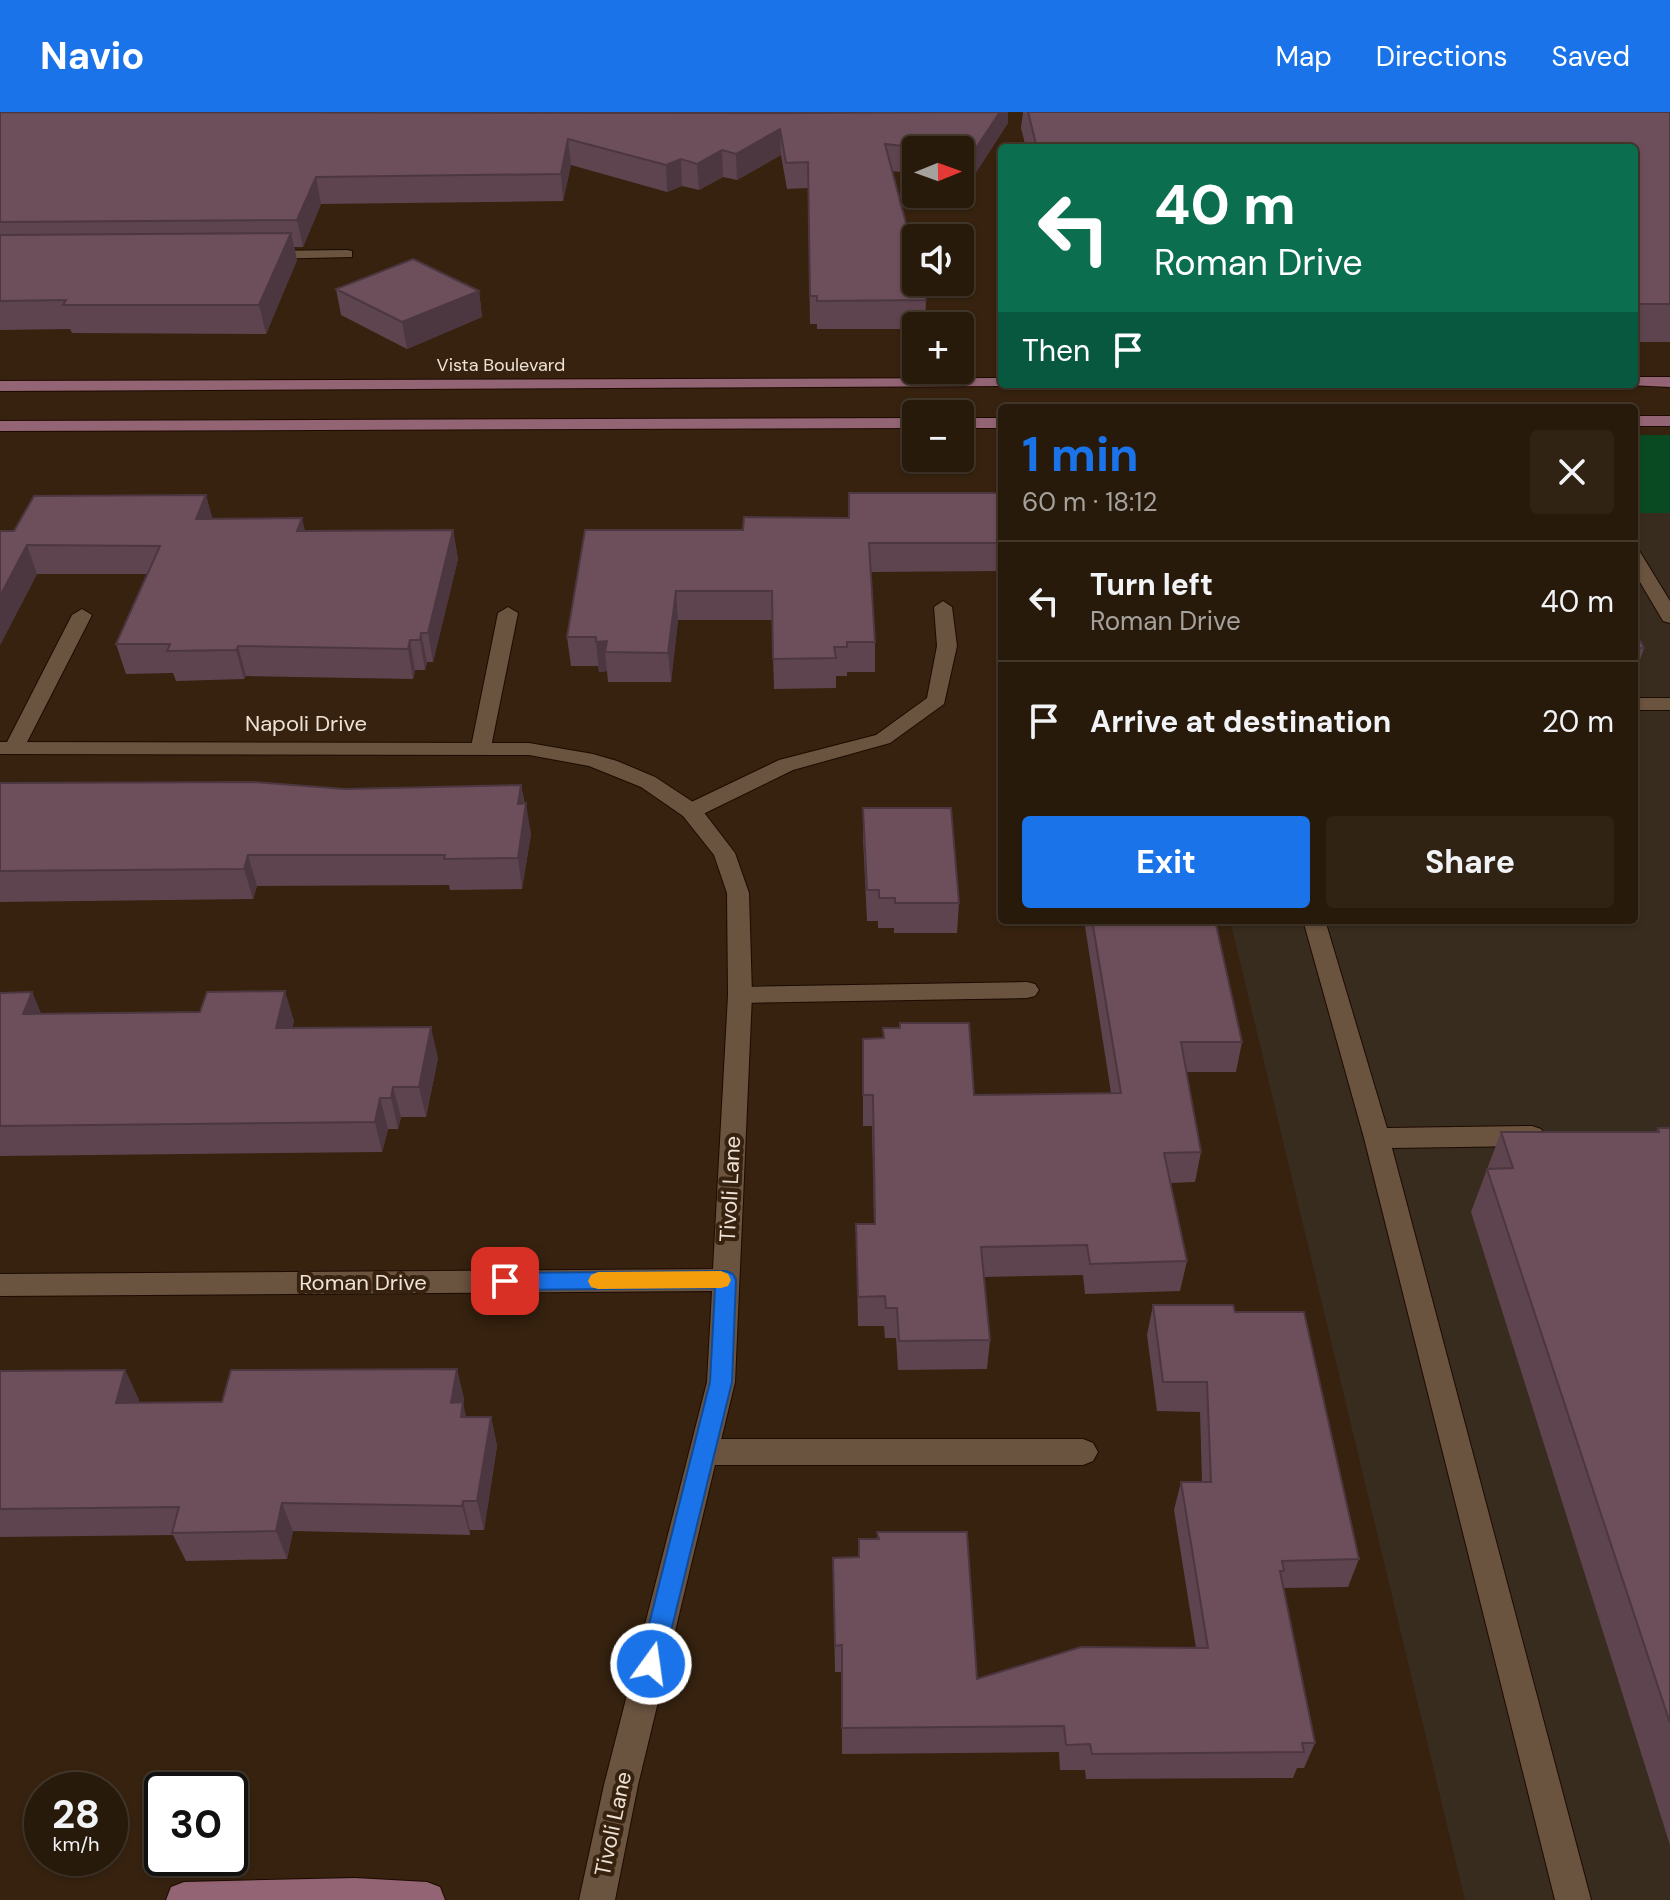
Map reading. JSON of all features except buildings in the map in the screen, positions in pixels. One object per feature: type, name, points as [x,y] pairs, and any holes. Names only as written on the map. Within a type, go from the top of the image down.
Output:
[{"type":"main road","points":[[1638,382],[1670,382]]},
{"type":"main road","name":"Vista Boulevard","points":[[0,386],[998,383]]},
{"type":"main road","points":[[1638,421],[1670,421]]},
{"type":"main road","points":[[0,426],[902,423]]},
{"type":"main road","points":[[974,423],[998,423]]},
{"type":"main road","points":[[184,1900],[355,1896],[427,1900]]},
{"type":"street","points":[[252,255],[347,254]]},
{"type":"street","points":[[1638,562],[1670,617]]},
{"type":"street","points":[[691,811],[786,765],[883,739],[937,700],[947,646],[943,607]]},
{"type":"street","points":[[481,747],[508,613]]},
{"type":"street","points":[[7,748],[82,615]]},
{"type":"street","points":[[1638,704],[1670,704]]},
{"type":"street","name":"Napoli Drive","points":[[7,748],[481,747],[529,749],[610,766]]},
{"type":"street","name":"Tivoli Lane","points":[[597,1900],[621,1785],[721,1382],[740,995],[738,893],[724,853],[691,811],[648,782],[610,766]]},
{"type":"street","points":[[1315,924],[1377,1138],[1573,1900]]},
{"type":"street","points":[[740,995],[1027,990]]},
{"type":"street","points":[[1377,1138],[1551,1135]]},
{"type":"street","name":"Roman Drive","points":[[0,1285],[726,1280]]},
{"type":"street","points":[[705,1452],[1083,1452]]},
{"type":"shaded area","points":[[1638,513],[1670,513],[1670,1900],[1465,1900],[1231,924],[1638,924]]},
{"type":"green space","points":[[1638,435],[1670,435],[1670,513],[1638,513]]},
{"type":"slow traffic","points":[[598,1281],[721,1280]]},
{"type":"route","points":[[505,1281],[726,1280],[721,1382],[651,1664]]}]
